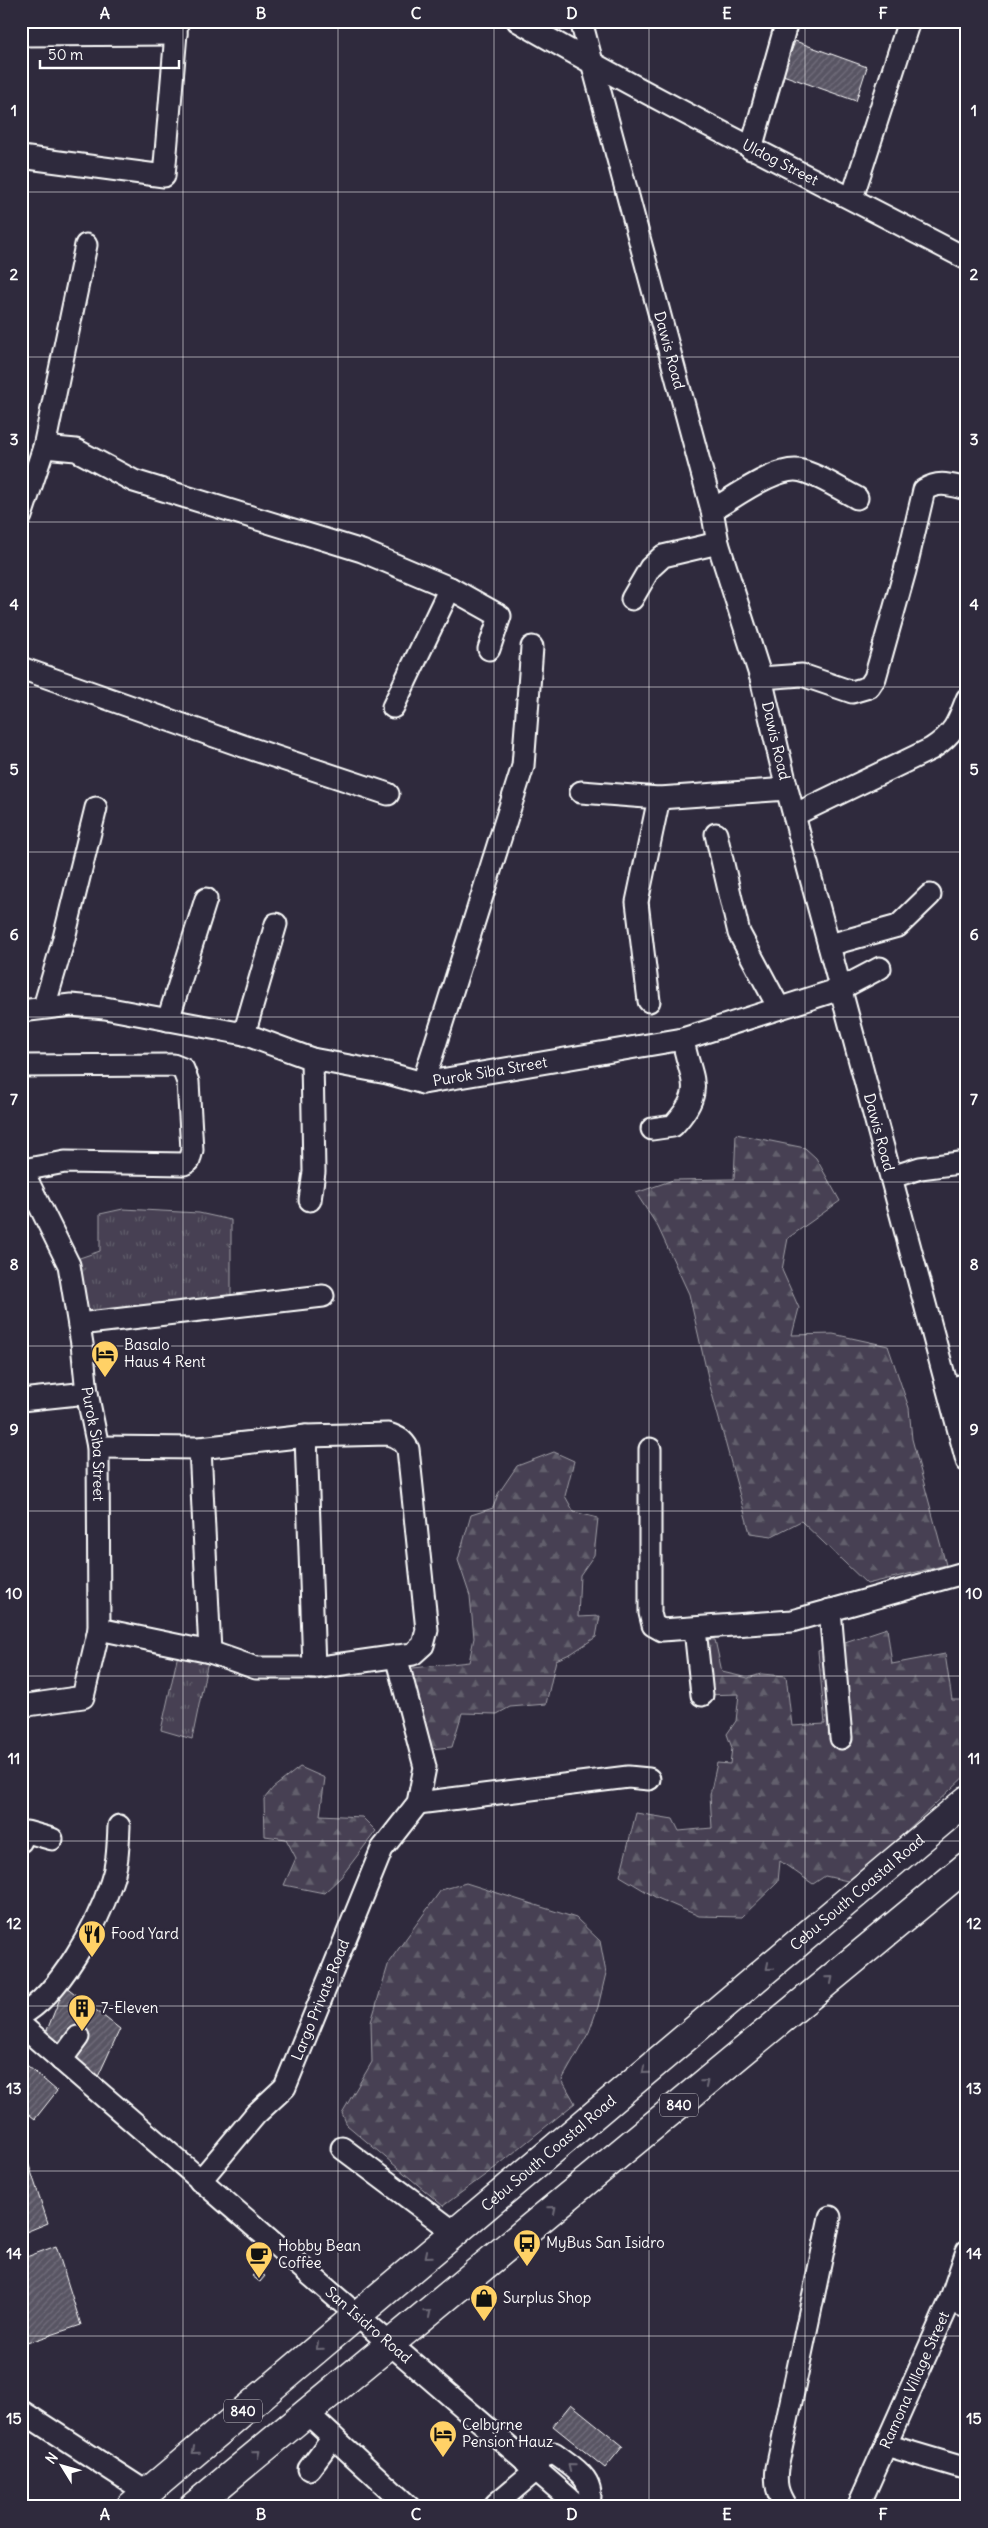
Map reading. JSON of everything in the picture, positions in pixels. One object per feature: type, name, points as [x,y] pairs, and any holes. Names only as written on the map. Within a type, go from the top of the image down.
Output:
[{"type":"highway","name":"Cebu South Coastal Road","points":[[138,2500],[967,1800]]},
{"type":"highway","name":"840","points":[[193,2507],[967,1866]]},
{"type":"street","name":"Uldog Street","points":[[518,21],[594,65],[751,149],[852,198],[967,259]]},
{"type":"street","name":"Dawis Road","points":[[581,21],[712,510],[718,542],[761,678],[787,789],[840,989],[892,1177],[958,1386],[967,1461]]},
{"type":"street","points":[[751,149],[787,21]]},
{"type":"street","points":[[852,198],[909,21]]},
{"type":"street","points":[[21,35],[177,28],[164,176],[21,157]]},
{"type":"street","points":[[21,516],[44,447],[86,245]]},
{"type":"street","points":[[44,447],[76,450],[134,481],[362,551],[450,588],[500,616],[489,649]]},
{"type":"street","points":[[712,510],[762,480],[784,470],[802,471],[857,498]]},
{"type":"street","points":[[761,678],[802,675],[852,692],[869,687],[875,678],[906,570],[924,490],[932,485],[943,483],[967,490]]},
{"type":"street","points":[[632,599],[650,568],[663,556],[718,542]]},
{"type":"street","points":[[393,707],[450,588]]},
{"type":"street","points":[[423,1083],[524,766],[532,647]]},
{"type":"street","points":[[21,668],[212,736],[388,794]]},
{"type":"street","points":[[794,815],[946,740],[957,726],[967,699]]},
{"type":"street","points":[[581,792],[659,798],[787,789]]},
{"type":"street","points":[[648,1001],[637,902],[659,798]]},
{"type":"street","points":[[44,1007],[63,942],[96,808]]},
{"type":"street","points":[[716,834],[739,933],[779,1008]]},
{"type":"street","points":[[829,945],[898,926],[930,895]]},
{"type":"street","points":[[168,1020],[206,899]]},
{"type":"street","points":[[244,1034],[276,924]]},
{"type":"street","name":"Purok Siba Street","points":[[21,1011],[71,1005],[104,1008],[244,1034],[312,1059],[387,1073],[423,1083],[683,1038],[840,989],[880,968]]},
{"type":"street","points":[[652,1129],[674,1126],[690,1105],[695,1082],[683,1038]]},
{"type":"street","points":[[310,1200],[314,1172],[312,1059]]},
{"type":"street","points":[[21,1066],[173,1065],[183,1069],[188,1082],[192,1150],[189,1161],[184,1164],[65,1162],[22,1169]]},
{"type":"street","points":[[892,1177],[920,1168],[967,1162]]},
{"type":"street","name":"Purok Siba Street","points":[[21,1706],[80,1699],[84,1694],[99,1629],[98,1447],[87,1393],[79,1324],[69,1264],[22,1169]]},
{"type":"street","points":[[79,1324],[324,1296]]},
{"type":"street","points":[[21,1400],[87,1393]]},
{"type":"street","points":[[98,1447],[200,1448],[306,1436],[388,1434],[403,1441],[408,1449],[427,1630],[426,1638],[413,1654],[314,1668],[256,1668],[210,1652],[99,1629]]},
{"type":"street","points":[[306,1436],[314,1668]]},
{"type":"street","points":[[200,1448],[210,1652]]},
{"type":"street","points":[[650,1448],[650,1613],[653,1624],[662,1630],[792,1621],[967,1572]]},
{"type":"street","points":[[830,1610],[841,1738]]},
{"type":"street","points":[[695,1629],[702,1696]]},
{"type":"street","name":"Largo Private Road","points":[[200,2181],[256,2114],[285,2087],[382,1848],[418,1803],[425,1767],[396,1656]]},
{"type":"street","points":[[418,1803],[628,1778],[649,1779]]},
{"type":"street","points":[[21,2015],[32,2009],[65,1974],[94,1922],[111,1884],[117,1860],[119,1826]]},
{"type":"street","points":[[21,1841],[28,1832],[52,1839]]},
{"type":"street","name":"San Isidro Road","points":[[21,2025],[579,2507]]},
{"type":"street","points":[[60,2060],[78,2037]]},
{"type":"street","points":[[342,2148],[454,2232]]},
{"type":"street","points":[[786,2507],[778,2495],[776,2480],[830,2216]]},
{"type":"street","name":"Ramona Village Street","points":[[858,2507],[886,2445],[958,2304],[967,2251]]},
{"type":"street","points":[[21,2411],[138,2500]]},
{"type":"street","points":[[306,2412],[409,2507]]},
{"type":"street","points":[[309,2470],[333,2437]]},
{"type":"street","points":[[886,2445],[967,2469]]},
{"type":"street","points":[[496,2504],[531,2466],[554,2454],[588,2481],[592,2495],[588,2507]]},
{"type":"green space","points":[[736,1134],[805,1148],[816,1158],[840,1201],[788,1238],[782,1270],[799,1308],[792,1335],[833,1334],[888,1346],[909,1408],[912,1439],[946,1565],[867,1584],[801,1521],[772,1536],[750,1533],[710,1386],[689,1294],[658,1227],[636,1193],[673,1180],[734,1179]]},
{"type":"green space","points":[[123,1209],[199,1213],[231,1220],[231,1301],[81,1320],[68,1262],[100,1251],[100,1214]]},
{"type":"green space","points":[[554,1452],[574,1461],[565,1496],[574,1512],[598,1518],[594,1555],[580,1575],[578,1617],[600,1616],[596,1637],[572,1653],[556,1660],[546,1704],[510,1707],[497,1714],[462,1713],[452,1747],[430,1749],[404,1669],[469,1662],[474,1638],[470,1596],[458,1560],[471,1515],[493,1508],[498,1494],[517,1466]]},
{"type":"green space","points":[[887,1628],[892,1664],[945,1654],[952,1700],[967,1700],[967,1774],[852,1882],[825,1876],[813,1884],[780,1861],[778,1882],[742,1917],[699,1916],[655,1897],[620,1876],[636,1813],[673,1819],[679,1831],[712,1828],[710,1795],[717,1763],[730,1764],[732,1748],[727,1734],[736,1721],[739,1694],[702,1695],[705,1639],[715,1640],[722,1672],[748,1678],[761,1674],[786,1676],[792,1726],[825,1724],[818,1651]]},
{"type":"green space","points":[[179,1650],[209,1656],[192,1739],[161,1730]]},
{"type":"green space","points":[[300,1767],[325,1778],[320,1815],[362,1817],[376,1831],[341,1877],[324,1893],[284,1885],[296,1858],[286,1839],[265,1836],[264,1799],[273,1788]]},
{"type":"green space","points":[[466,1883],[576,1918],[600,1941],[606,1973],[598,2007],[589,2032],[562,2080],[575,2103],[496,2167],[443,2206],[347,2125],[342,2113],[372,2062],[371,2022],[389,1962],[441,1890]]},
{"type":"building","points":[[795,41],[867,67],[856,101],[783,75]]},
{"type":"building","name":"7-Eleven","points":[[65,1986],[120,2029],[96,2081],[45,2035]]},
{"type":"building","points":[[21,2060],[57,2091],[35,2119],[21,2108]]},
{"type":"building","points":[[21,2141],[48,2223],[21,2234]]},
{"type":"building","points":[[56,2246],[81,2325],[21,2345],[21,2259]]},
{"type":"building","name":"Hobby Bean Coffee","points":[[257,2271],[265,2276],[260,2282],[252,2276]]},
{"type":"building","points":[[571,2404],[623,2446],[605,2468],[553,2426]]},
{"type":"place","name":"Basalo Haus 4 Rent","points":[[105,1378]]},
{"type":"place","name":"Food Yard","points":[[92,1958]]},
{"type":"place","name":"7-Eleven","points":[[82,2032]]},
{"type":"place","name":"MyBus San Isidro","points":[[527,2267]]},
{"type":"place","name":"Hobby Bean Coffee","points":[[259,2279]]},
{"type":"place","name":"Surplus Shop","points":[[484,2322]]},
{"type":"place","name":"Celbyrne Pension Hauz","points":[[443,2458]]}]
